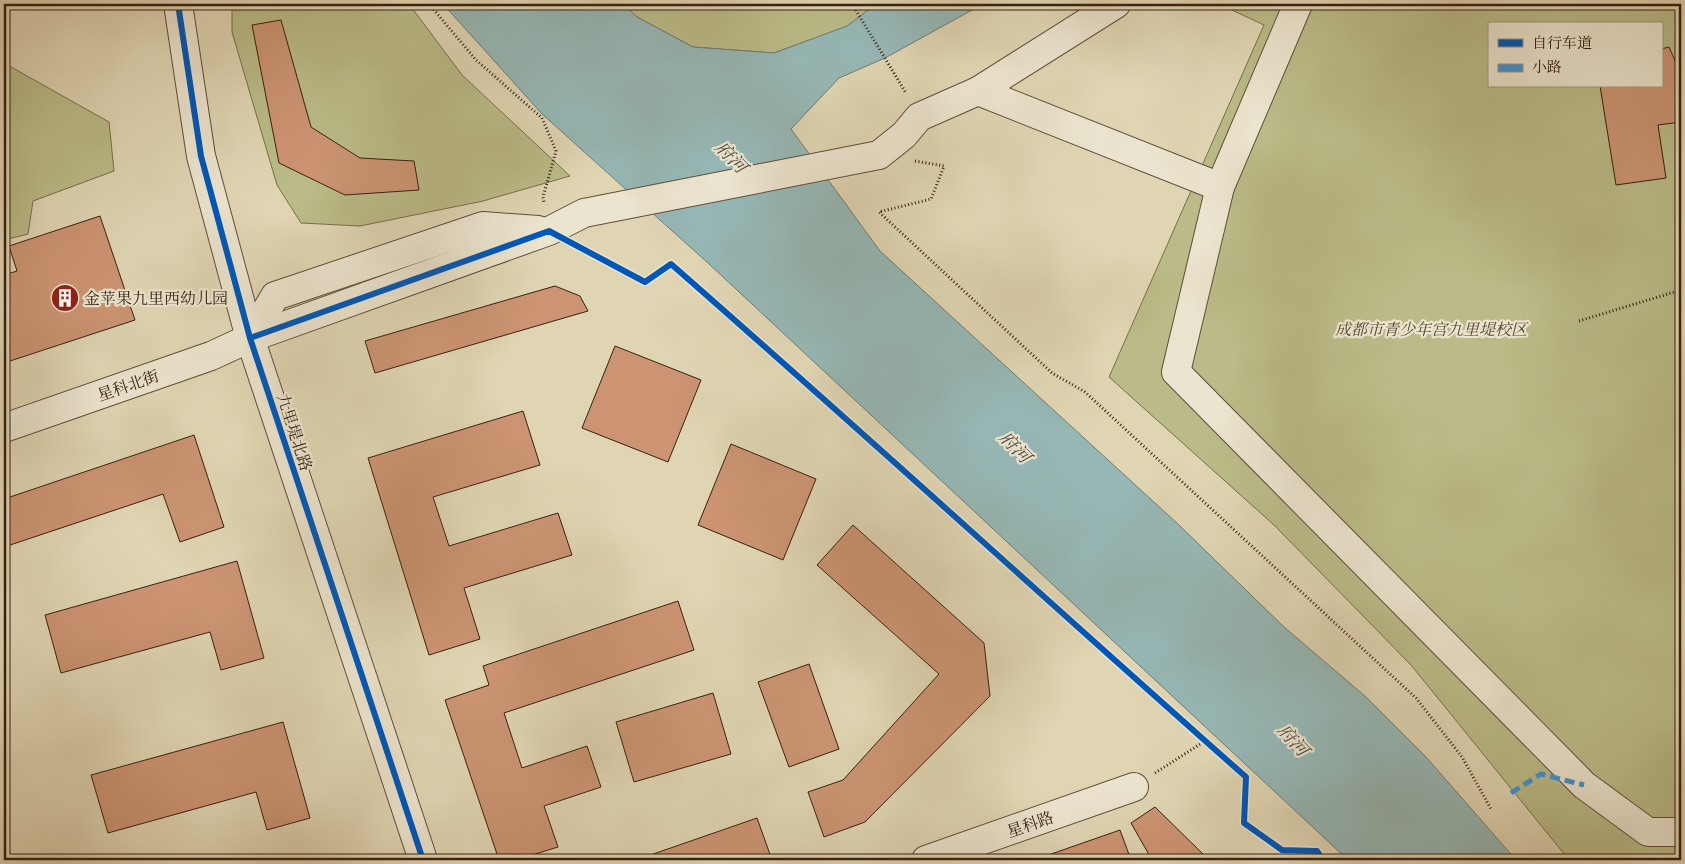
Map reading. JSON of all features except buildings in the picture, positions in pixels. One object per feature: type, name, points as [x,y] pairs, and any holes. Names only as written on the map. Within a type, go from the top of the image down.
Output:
[{"type":"street","name":"九里堤北路","points":[[178,4],[201,156],[250,338],[423,860]]},
{"type":"street","points":[[880,155],[904,135],[920,117],[978,91],[1116,4]]},
{"type":"street","points":[[1298,4],[1220,187],[1176,372],[1584,785],[1648,832],[1681,832]]},
{"type":"street","points":[[978,91],[1220,187]]},
{"type":"street","name":"星科北街","points":[[4,428],[211,356],[250,338],[549,231],[584,213],[880,155]]},
{"type":"street","name":"星科路","points":[[926,860],[1134,788]]},
{"type":"path","points":[[429,4],[476,60],[542,118],[556,151],[544,196],[549,231],[645,282],[671,264],[855,425],[1074,626],[1153,692],[1246,777],[1244,823],[1282,850],[1317,851],[1323,860]]},
{"type":"path","points":[[852,4],[896,78]]},
{"type":"path","points":[[880,155],[944,166],[931,199],[879,212],[1052,373],[1085,392],[1416,698],[1462,757],[1491,809]]},
{"type":"path","points":[[1578,321],[1681,290]]},
{"type":"path","points":[[1134,788],[1205,741]]},
{"type":"green space","points":[[232,4],[409,4],[462,75],[570,176],[483,201],[360,226],[301,223],[277,185],[232,32]]},
{"type":"green space","points":[[624,4],[876,4],[848,26],[774,53],[693,47],[637,17]]},
{"type":"green space","name":"成都市青少年宫九里堤校区","points":[[1219,4],[1681,4],[1681,860],[1569,860],[1411,665],[1274,525],[1109,377],[1264,25]]},
{"type":"green space","points":[[4,63],[109,122],[114,171],[33,201],[28,234],[4,240]]},
{"type":"water","name":"府河","points":[[443,4],[624,4],[637,17],[693,47],[774,53],[847,26],[876,4],[983,4],[885,58],[839,78],[791,129],[880,251],[1179,525],[1284,627],[1366,697],[1426,757],[1516,860],[1348,860],[708,263],[542,114]]},
{"type":"marked path","points":[[1511,793],[1541,774],[1584,785]]},
{"type":"cycle path","points":[[178,4],[201,156],[250,338],[423,860]]},
{"type":"cycle path","points":[[250,338],[549,231],[645,282],[671,264],[1246,777],[1244,823],[1282,850],[1317,851],[1323,860]]},
{"type":"place","name":"金苹果九里西幼儿园","points":[[65,298]]}]
